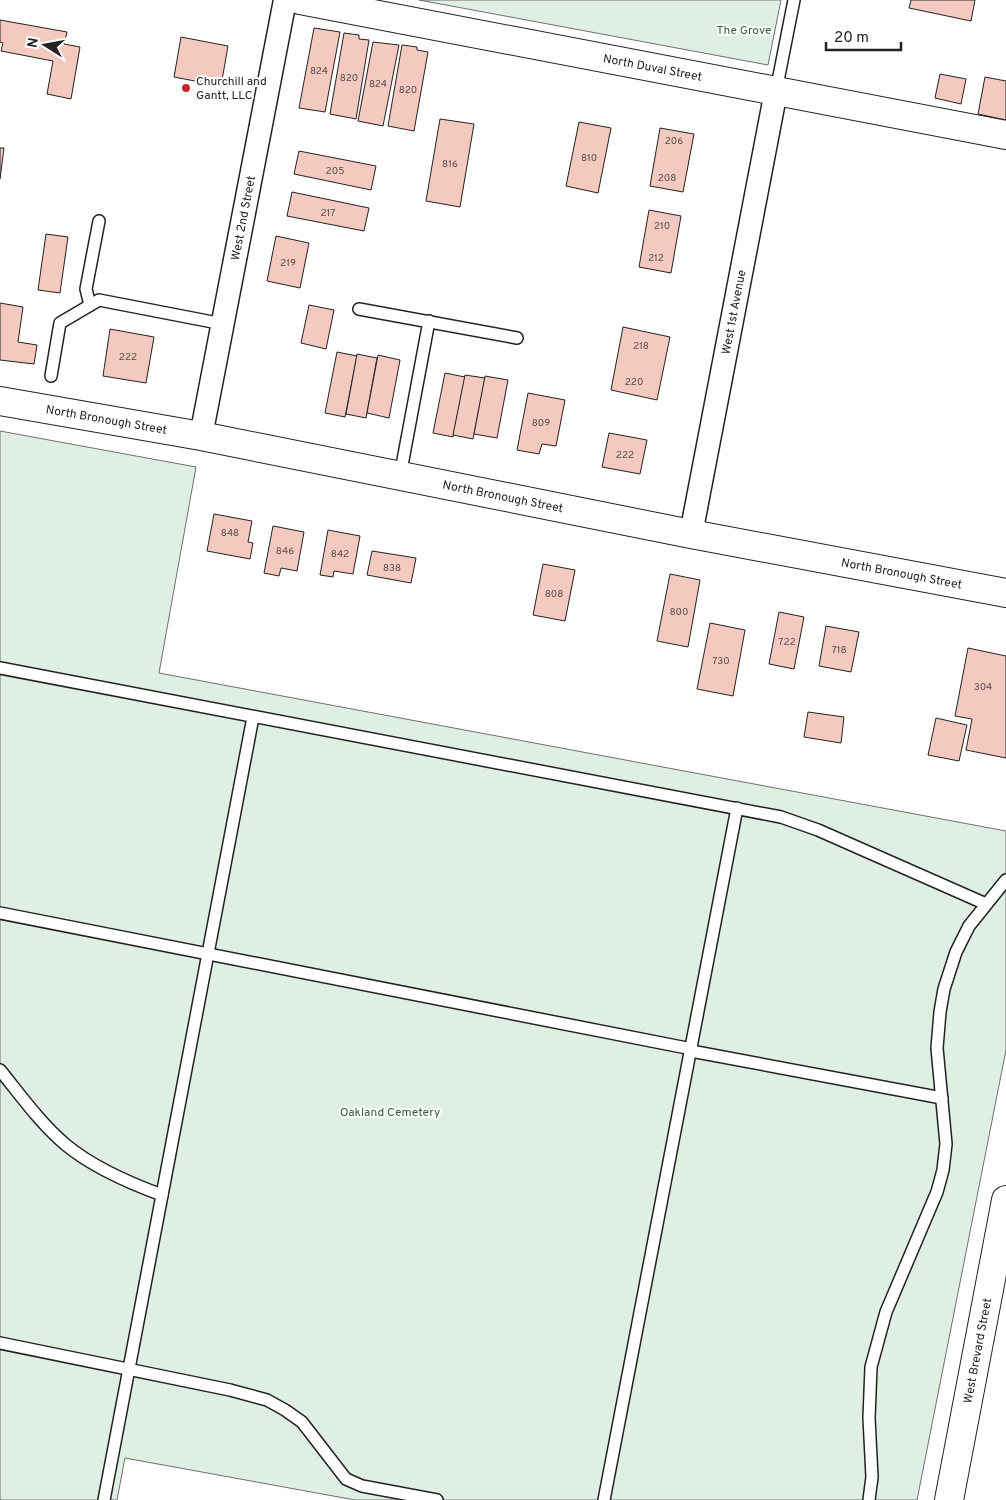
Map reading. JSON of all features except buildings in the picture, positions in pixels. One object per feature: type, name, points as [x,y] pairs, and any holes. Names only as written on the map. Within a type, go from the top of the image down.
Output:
[{"type":"main road","name":"North Duval Street","points":[[300,0],[1006,135]]},
{"type":"main road","name":"North Bronough Street","points":[[0,401],[201,436],[692,534],[1006,593]]},
{"type":"main road","name":"West Brevard Street","points":[[949,1500],[1003,1234],[1006,1200]]},
{"type":"street","name":"West 2nd Street","points":[[201,436],[285,0]]},
{"type":"street","name":"West 1st Avenue","points":[[692,534],[776,91]]},
{"type":"lane","points":[[776,91],[794,0]]},
{"type":"lane","points":[[90,305],[86,289],[99,221]]},
{"type":"lane","points":[[51,376],[60,323],[99,300],[223,324]]},
{"type":"lane","points":[[359,309],[517,338]]},
{"type":"lane","points":[[400,476],[429,322]]},
{"type":"lane","points":[[0,668],[781,816],[818,830],[986,904]]},
{"type":"lane","points":[[104,1500],[253,716]]},
{"type":"lane","points":[[604,1500],[737,808]]},
{"type":"lane","points":[[869,1500],[872,1477],[869,1418],[872,1367],[886,1312],[937,1192],[943,1170],[946,1144],[937,1048],[944,989],[956,952],[970,926],[1006,880]]},
{"type":"lane","points":[[0,913],[942,1098]]},
{"type":"lane","points":[[0,1070],[38,1117],[67,1146],[129,1182],[162,1195]]},
{"type":"lane","points":[[0,1343],[230,1390],[266,1400],[302,1422],[346,1479],[362,1486],[437,1500]]},
{"type":"green space","name":"The Grove","points":[[419,0],[781,0],[768,65]]},
{"type":"green space","name":"Oakland Cemetery","points":[[0,431],[196,467],[159,673],[1006,831],[1006,1050],[917,1500],[355,1500],[125,1458],[117,1500],[0,1500]]},
{"type":"place","name":"Churchill and Gantt, LLC","points":[[186,88]]}]
